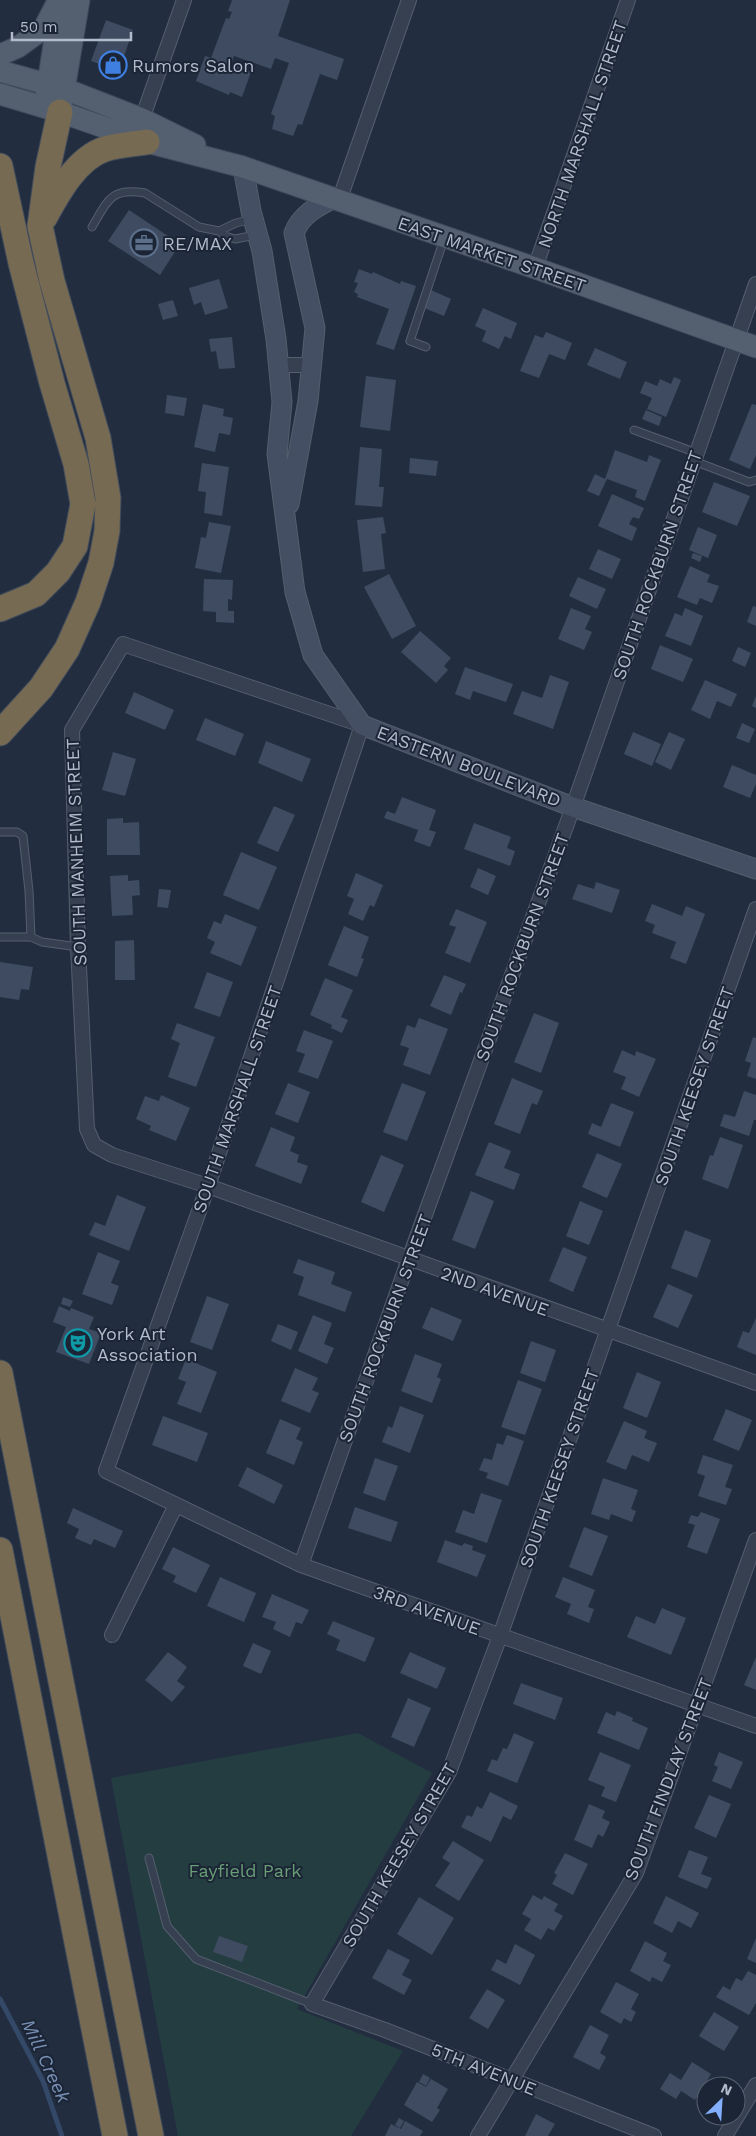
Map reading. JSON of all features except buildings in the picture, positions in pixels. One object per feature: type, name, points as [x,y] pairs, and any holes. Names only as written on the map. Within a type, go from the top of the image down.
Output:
[{"type":"highway","points":[[0,733],[41,688],[67,649],[96,579],[107,531],[108,498],[98,438],[52,281],[40,226],[48,167],[54,98]]},
{"type":"highway","points":[[40,226],[54,200],[78,167],[89,157],[144,130]]},
{"type":"highway","points":[[0,166],[21,263],[52,383],[76,464],[83,504],[75,546],[58,572],[36,594],[0,609]]},
{"type":"highway","points":[[0,1373],[151,2136]]},
{"type":"highway","points":[[0,1550],[114,2136]]},
{"type":"main road","points":[[0,55],[18,47],[44,28],[60,0]]},
{"type":"main road","points":[[54,98],[60,0]]},
{"type":"main road","points":[[54,98],[79,0]]},
{"type":"main road","name":"EAST MARKET STREET","points":[[0,71],[54,98],[336,200],[535,268],[738,334],[756,348]]},
{"type":"main road","name":"EAST MARKET STREET","points":[[0,94],[54,98]]},
{"type":"street","points":[[144,130],[184,0]]},
{"type":"street","points":[[336,200],[409,0]]},
{"type":"street","name":"NORTH MARSHALL STREET","points":[[535,268],[628,0]]},
{"type":"street","name":"EASTERN BOULEVARD","points":[[236,164],[256,226],[273,319],[282,402],[277,454],[295,592],[313,655],[362,725],[573,807],[756,869]]},
{"type":"street","name":"EASTERN BOULEVARD","points":[[286,522],[308,400],[315,328],[294,233],[302,218],[315,207],[336,200]]},
{"type":"street","name":"SOUTH ROCKBURN STREET","points":[[301,1565],[409,1259],[573,807],[756,284]]},
{"type":"street","points":[[279,365],[311,365]]},
{"type":"street","name":"SOUTH MANHEIM STREET","points":[[94,1145],[87,1129],[78,947],[72,730],[123,644],[362,725]]},
{"type":"street","name":"SOUTH MARSHALL STREET","points":[[106,1471],[208,1186],[362,725]]},
{"type":"street","name":"SOUTH KEESEY STREET","points":[[312,2004],[449,1772],[500,1636],[756,909]]},
{"type":"street","name":"2ND AVENUE","points":[[94,1145],[112,1155],[208,1186],[756,1383]]},
{"type":"street","name":"3RD AVENUE","points":[[106,1471],[301,1565],[756,1726]]},
{"type":"street","points":[[112,1635],[176,1505]]},
{"type":"street","name":"SOUTH FINDLAY STREET","points":[[478,2136],[636,1873],[698,1706],[756,1540]]},
{"type":"street","name":"5TH AVENUE","points":[[312,2004],[385,2030],[654,2136]]},
{"type":"street","points":[[725,2136],[756,2085]]},
{"type":"lane","points":[[92,226],[110,197],[124,192],[135,192],[146,193],[199,227],[220,231],[225,236],[235,240],[256,226]]},
{"type":"lane","points":[[220,231],[236,223],[256,226]]},
{"type":"lane","points":[[426,347],[410,341],[444,237]]},
{"type":"lane","points":[[634,430],[749,482],[756,480]]},
{"type":"lane","points":[[0,832],[17,832],[24,836],[31,937]]},
{"type":"lane","points":[[0,937],[31,937],[42,942],[78,947]]},
{"type":"lane","points":[[149,1858],[167,1926],[196,1959],[312,2004]]},
{"type":"green space","name":"Fayfield Park","points":[[358,1733],[432,1773],[297,2009],[403,2051],[351,2136],[178,2136],[111,1778]]},
{"type":"waterway","name":"Mill Creek","points":[[0,1999],[43,2081],[62,2136]]},
{"type":"place","name":"Rumors Salon","points":[[113,65]]},
{"type":"place","name":"RE/MAX","points":[[144,243]]},
{"type":"place","name":"York Art Association","points":[[78,1343]]}]
